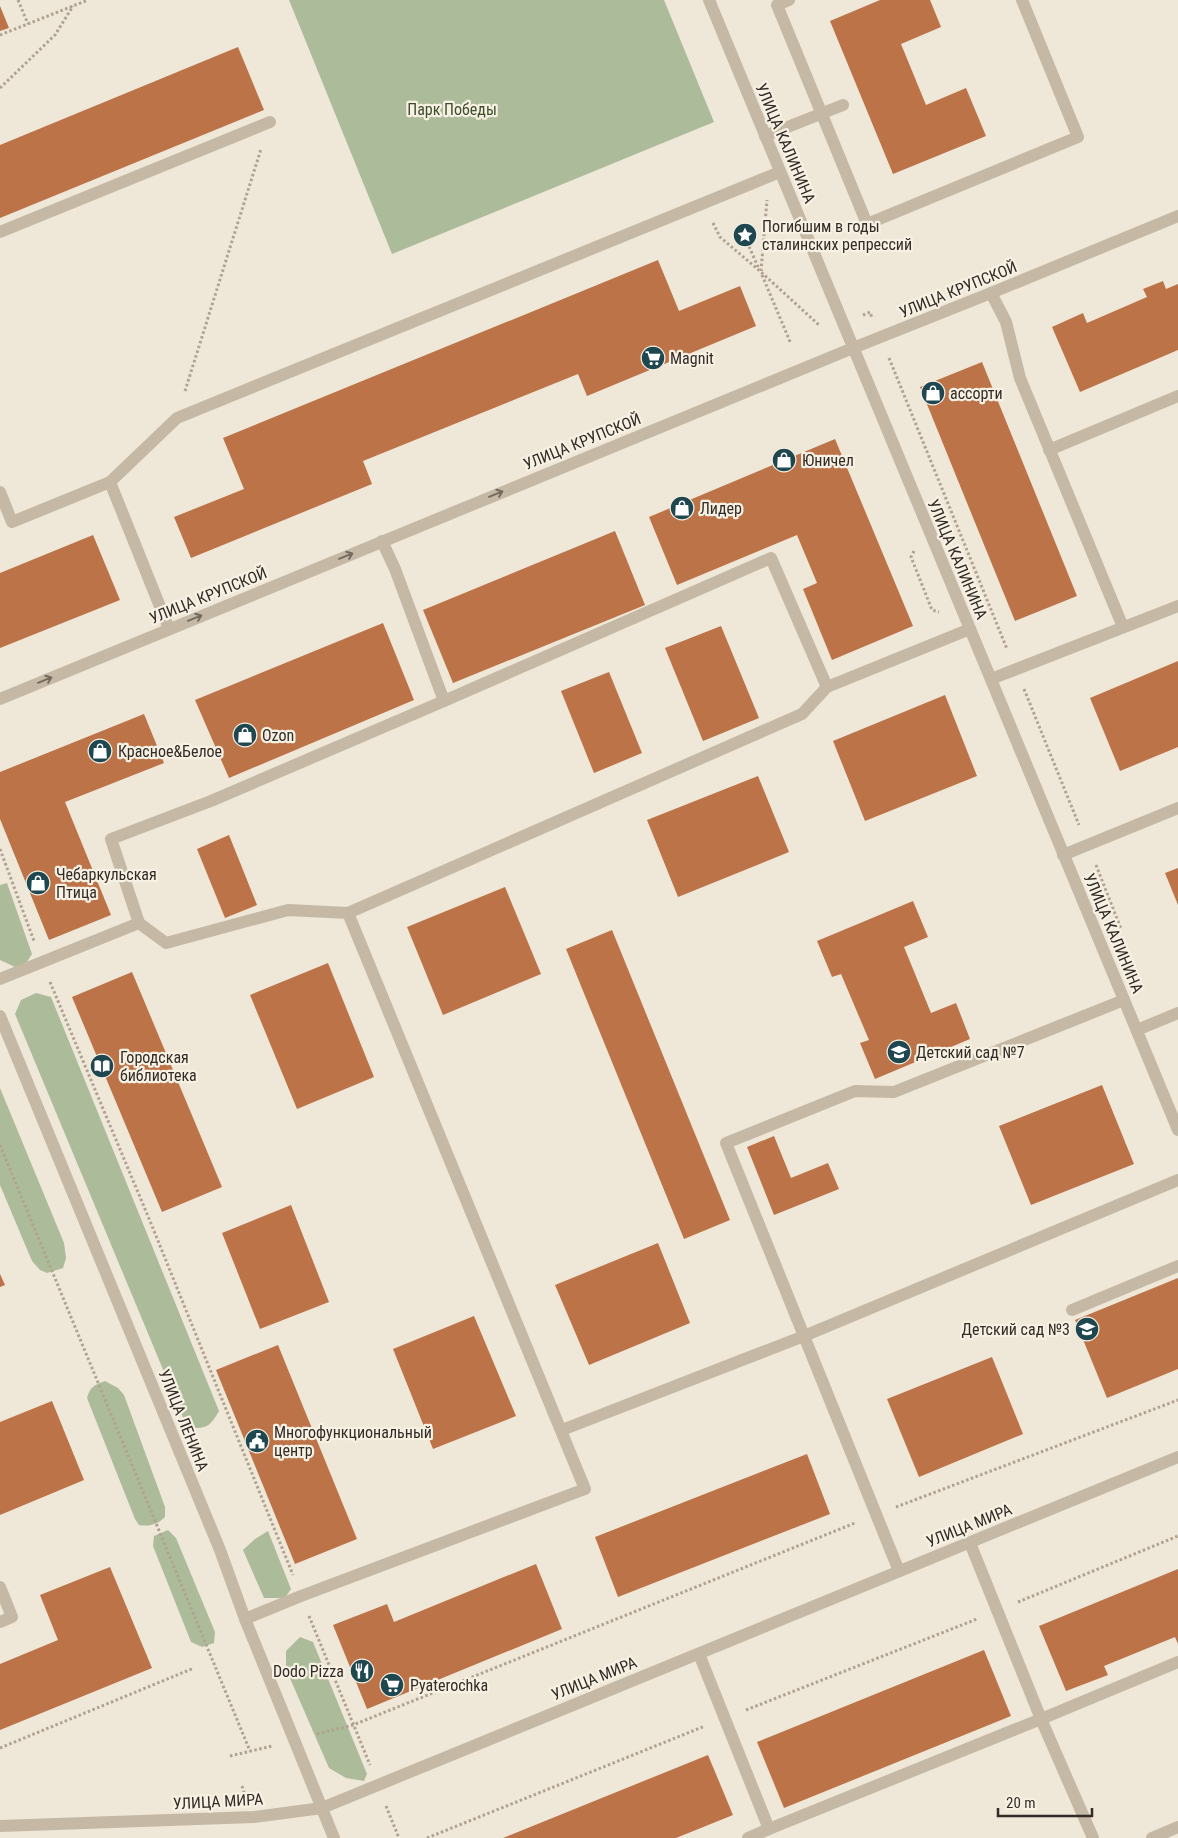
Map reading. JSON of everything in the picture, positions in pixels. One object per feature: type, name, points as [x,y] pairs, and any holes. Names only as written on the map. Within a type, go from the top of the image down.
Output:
[{"type":"street","name":"УЛИЦА КАЛИНИНА","points":[[709,0],[1178,1130]]},
{"type":"street","points":[[789,0],[777,5],[868,224],[1078,137],[1022,0]]},
{"type":"street","points":[[765,136],[843,105]]},
{"type":"street","points":[[0,232],[270,122]]},
{"type":"street","points":[[0,492],[12,522],[110,482],[177,418],[780,172]]},
{"type":"street","name":"УЛИЦА КРУПСКОЙ","points":[[0,699],[1178,216]]},
{"type":"street","points":[[991,293],[1006,322],[1020,378],[1123,627]]},
{"type":"street","points":[[1049,450],[1178,396]]},
{"type":"street","points":[[110,482],[169,629]]},
{"type":"street","points":[[382,541],[395,569],[444,701]]},
{"type":"street","points":[[827,687],[771,558],[211,801],[111,839],[139,923],[166,942],[288,910],[348,913],[802,714],[827,687],[970,629]]},
{"type":"street","points":[[991,679],[1178,606]]},
{"type":"street","points":[[1064,855],[1178,808]]},
{"type":"street","points":[[245,1619],[585,1489],[348,913]]},
{"type":"street","points":[[0,979],[139,923]]},
{"type":"street","points":[[899,1571],[726,1143],[855,1091],[894,1092],[1124,1000]]},
{"type":"street","points":[[1137,1030],[1178,1013]]},
{"type":"street","name":"УЛИЦА ЛЕНИНА","points":[[0,1016],[220,1550],[245,1619],[334,1838]]},
{"type":"street","points":[[562,1430],[804,1336],[1178,1180]]},
{"type":"street","points":[[1072,1310],[1178,1266]]},
{"type":"street","name":"УЛИЦА МИРА","points":[[0,1826],[254,1816],[322,1808],[1178,1457]]},
{"type":"street","points":[[970,1542],[996,1611],[1093,1838]]},
{"type":"street","points":[[0,1587],[12,1617],[0,1622]]},
{"type":"street","points":[[698,1654],[769,1829]]},
{"type":"street","points":[[748,1838],[1178,1662]]},
{"type":"street","points":[[1152,1838],[1178,1827]]},
{"type":"path","points":[[18,0],[28,24]]},
{"type":"path","points":[[0,36],[88,0]]},
{"type":"path","points":[[0,88],[55,35],[73,6]]},
{"type":"path","points":[[177,418],[270,122]]},
{"type":"path","points":[[705,203],[720,237],[824,330]]},
{"type":"path","points":[[747,242],[791,344]]},
{"type":"path","points":[[0,849],[42,962],[150,1221],[353,1725],[876,1514],[1178,1400]]},
{"type":"path","points":[[0,1145],[250,1751]]},
{"type":"path","points":[[428,1838],[996,1611],[1178,1536]]},
{"type":"path","points":[[0,1748],[194,1668]]},
{"type":"green space","name":"Парк Победы","points":[[289,0],[664,0],[714,122],[392,254]]},
{"type":"green space","points":[[7,883],[32,954],[25,965],[15,967],[0,960],[0,885]]},
{"type":"green space","points":[[36,993],[51,997],[219,1411],[213,1421],[206,1426],[198,1428],[187,1427],[15,1014],[21,1000]]},
{"type":"green space","points":[[0,1088],[64,1243],[66,1258],[63,1268],[47,1273],[40,1270],[32,1261],[0,1185]]},
{"type":"green space","points":[[105,1381],[118,1388],[124,1395],[165,1507],[165,1517],[153,1524],[139,1525],[135,1519],[87,1398],[93,1387]]},
{"type":"green space","points":[[168,1530],[176,1538],[215,1632],[214,1643],[202,1647],[191,1642],[153,1546],[154,1536]]},
{"type":"green space","points":[[268,1531],[291,1589],[285,1598],[264,1598],[243,1550]]},
{"type":"green space","points":[[300,1637],[313,1642],[367,1774],[364,1781],[346,1778],[329,1768],[286,1669],[286,1651]]},
{"type":"building","points":[[880,0],[930,0],[941,27],[901,44],[926,105],[966,88],[986,136],[893,174],[830,21]]},
{"type":"building","points":[[0,6],[9,28],[0,31]]},
{"type":"building","points":[[238,47],[264,110],[0,218],[0,145]]},
{"type":"building","points":[[658,260],[679,311],[740,286],[756,326],[587,396],[578,374],[363,461],[372,484],[191,558],[174,517],[244,489],[223,438]]},
{"type":"building","points":[[1163,281],[1166,289],[1178,284],[1178,350],[1080,392],[1052,327],[1083,313],[1087,323],[1147,297],[1143,289]]},
{"type":"building","points":[[982,362],[1077,596],[1015,621],[920,387]]},
{"type":"building","points":[[835,439],[913,626],[832,660],[803,589],[817,583],[797,535],[677,585],[649,517]]},
{"type":"building","points":[[615,531],[645,605],[453,683],[423,610]]},
{"type":"building","points":[[93,535],[120,600],[0,648],[0,573]]},
{"type":"building","points":[[383,623],[414,700],[229,778],[195,700]]},
{"type":"building","points":[[721,626],[759,718],[703,741],[665,648]]},
{"type":"building","points":[[1178,661],[1178,747],[1120,771],[1090,698]]},
{"type":"building","points":[[609,672],[642,753],[594,773],[561,691]]},
{"type":"building","points":[[945,695],[977,776],[865,821],[833,741]]},
{"type":"building","points":[[144,714],[164,763],[65,802],[111,915],[49,940],[0,819],[0,772]]},
{"type":"building","points":[[758,776],[789,852],[678,897],[647,820]]},
{"type":"building","points":[[229,835],[257,905],[225,918],[197,849]]},
{"type":"building","points":[[1178,868],[1178,905],[1165,873]]},
{"type":"building","points":[[505,887],[541,974],[443,1015],[407,927]]},
{"type":"building","points":[[913,901],[928,937],[904,947],[931,1013],[956,1003],[970,1039],[875,1079],[860,1043],[869,1040],[841,974],[832,977],[817,941]]},
{"type":"building","points":[[612,930],[730,1220],[684,1239],[566,949]]},
{"type":"building","points":[[328,963],[374,1077],[297,1109],[250,995]]},
{"type":"building","points":[[132,972],[222,1187],[162,1212],[72,997]]},
{"type":"building","points":[[1102,1085],[1134,1164],[1031,1205],[999,1126]]},
{"type":"building","points":[[774,1136],[791,1178],[828,1163],[839,1189],[774,1215],[747,1147]]},
{"type":"building","points":[[291,1205],[329,1302],[260,1329],[222,1233]]},
{"type":"building","points":[[658,1243],[690,1323],[589,1365],[555,1285]]},
{"type":"building","points":[[0,1274],[5,1285],[0,1287]]},
{"type":"building","points":[[1178,1278],[1178,1369],[1107,1398],[1075,1320]]},
{"type":"building","points":[[474,1316],[516,1416],[433,1449],[393,1349]]},
{"type":"building","points":[[278,1345],[357,1539],[295,1564],[216,1370]]},
{"type":"building","points":[[992,1357],[1023,1434],[919,1477],[887,1399]]},
{"type":"building","points":[[52,1401],[84,1480],[0,1515],[0,1422]]},
{"type":"building","points":[[807,1454],[830,1514],[618,1597],[595,1537]]},
{"type":"building","points":[[536,1564],[562,1629],[367,1709],[333,1625],[387,1604],[394,1622]]},
{"type":"building","points":[[110,1567],[152,1668],[0,1730],[0,1664],[58,1640],[40,1595]]},
{"type":"building","points":[[1178,1569],[1178,1644],[1175,1637],[1104,1666],[1108,1675],[1066,1691],[1039,1626]]},
{"type":"building","points":[[984,1650],[1011,1716],[784,1808],[757,1742]]},
{"type":"building","points":[[708,1755],[733,1815],[676,1838],[503,1838]]},
{"type":"place","name":"Погибшим в годы сталинских репрессий","points":[[745,235]]},
{"type":"place","name":"Magnit","points":[[653,358]]},
{"type":"place","name":"ассорти","points":[[933,393]]},
{"type":"place","name":"Юничел","points":[[784,460]]},
{"type":"place","name":"Лидер","points":[[682,508]]},
{"type":"place","name":"Ozon","points":[[245,735]]},
{"type":"place","name":"Красное&Белое","points":[[100,751]]},
{"type":"place","name":"Чебаркульская Птица","points":[[38,883]]},
{"type":"place","name":"Детский сад №7","points":[[899,1052]]},
{"type":"place","name":"Городская библиотека","points":[[102,1066]]},
{"type":"place","name":"Детский сад №3","points":[[1087,1329]]},
{"type":"place","name":"Многофункциональный центр","points":[[257,1441]]},
{"type":"place","name":"Dodo Pizza","points":[[362,1671]]},
{"type":"place","name":"Pyaterochka","points":[[392,1685]]}]
